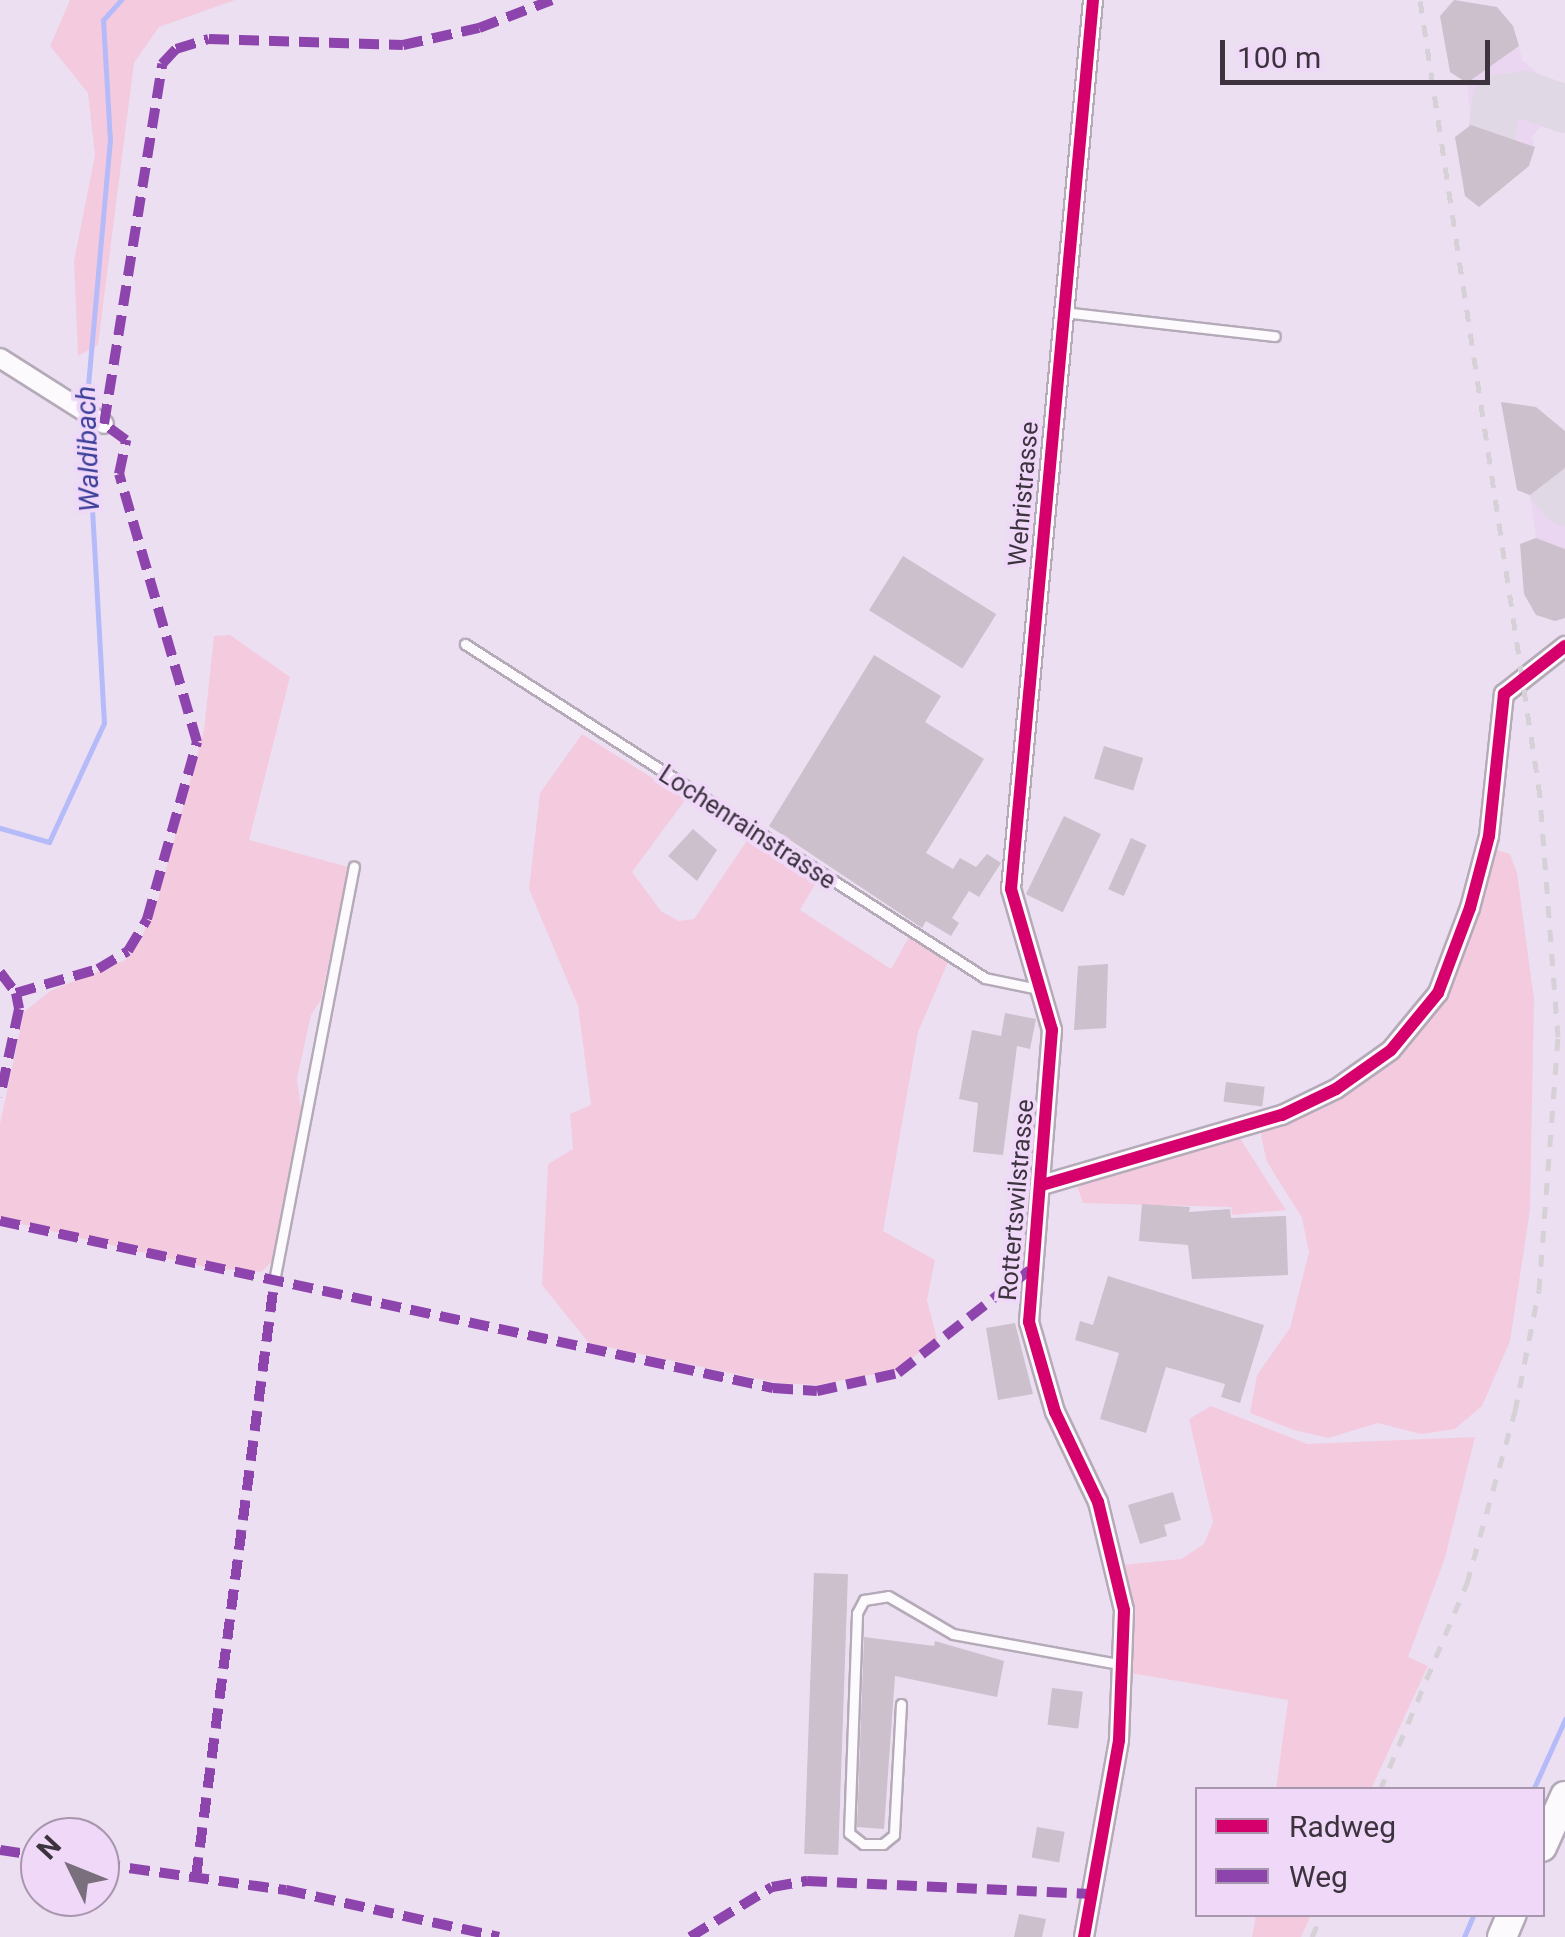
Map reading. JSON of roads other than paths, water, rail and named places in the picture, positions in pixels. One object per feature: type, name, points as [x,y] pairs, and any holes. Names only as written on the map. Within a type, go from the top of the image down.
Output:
[{"type":"main road","points":[[1545,1840],[1565,1796]]},
{"type":"street","name":"Wehristrasse","points":[[1038,989],[1011,888],[1093,0]]},
{"type":"street","points":[[0,358],[104,424]]},
{"type":"street","points":[[1042,1185],[1282,1115],[1336,1089],[1391,1050],[1438,993],[1470,908],[1490,836],[1504,694],[1565,646]]},
{"type":"street","name":"Rottertswilstrasse","points":[[1038,989],[1052,1030],[1029,1322],[1043,1378],[1116,1560],[1125,1666],[1119,1740],[1084,1937]]},
{"type":"lane","points":[[1064,312],[1276,336]]},
{"type":"lane","name":"Lochenrainstrasse","points":[[465,644],[984,978],[1038,989]]},
{"type":"lane","points":[[274,1276],[354,867]]},
{"type":"lane","points":[[901,1704],[894,1835],[882,1844],[864,1844],[849,1833],[856,1612],[864,1600],[888,1596],[953,1634],[1125,1666]]},
{"type":"waterway","name":"Waldibach","points":[[86,408],[110,141],[103,20],[121,0]]},
{"type":"waterway","name":"Waldibach","points":[[0,828],[49,842],[104,723],[87,419]]},
{"type":"waterway","points":[[1534,1787],[1565,1719]]},
{"type":"waterway","points":[[1464,1937],[1473,1917]]},
{"type":"railway","points":[[1381,1787],[1467,1583],[1515,1411],[1539,1290],[1558,1037],[1540,796],[1420,0]]},
{"type":"railway","points":[[1312,1937],[1321,1917]]}]
